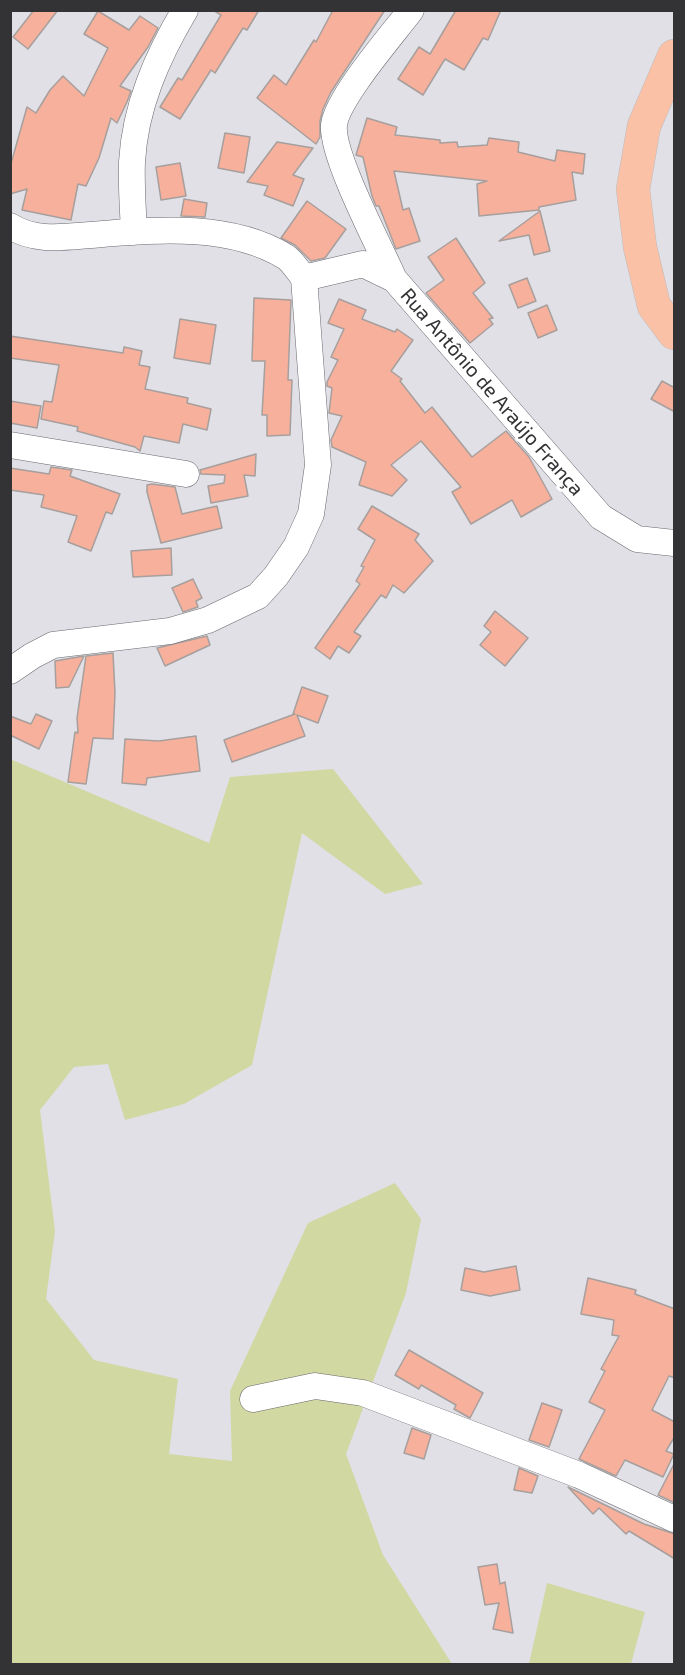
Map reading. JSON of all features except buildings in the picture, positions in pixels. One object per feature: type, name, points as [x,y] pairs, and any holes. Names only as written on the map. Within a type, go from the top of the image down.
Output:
[{"type":"main road","points":[[675,56],[644,126],[633,189],[640,247],[654,306],[675,333]]},
{"type":"street","points":[[134,232],[132,162],[140,108],[163,47],[185,10]]},
{"type":"street","points":[[394,279],[339,156],[334,124],[349,93],[411,10]]},
{"type":"street","points":[[10,226],[20,232],[49,238],[134,232],[197,232],[248,240],[287,258],[304,278],[318,465],[311,514],[296,548],[258,596],[208,620],[170,630],[53,645],[10,671]]},
{"type":"street","name":"Rua Antônio de Araújo França","points":[[304,278],[363,264],[394,279],[601,518],[637,539],[675,543]]},
{"type":"street","points":[[10,445],[186,474]]},
{"type":"street","points":[[253,1399],[315,1386],[363,1393],[579,1475],[675,1519]]},
{"type":"green space","points":[[10,759],[209,843],[230,777],[333,769],[423,884],[385,894],[302,833],[252,1065],[184,1104],[125,1120],[108,1064],[74,1067],[40,1110],[55,1231],[46,1299],[94,1360],[178,1379],[169,1454],[232,1461],[230,1391],[308,1223],[395,1183],[421,1219],[406,1293],[346,1454],[383,1555],[452,1664],[11,1664]]},
{"type":"green space","points":[[547,1583],[645,1612],[631,1664],[529,1664]]}]
